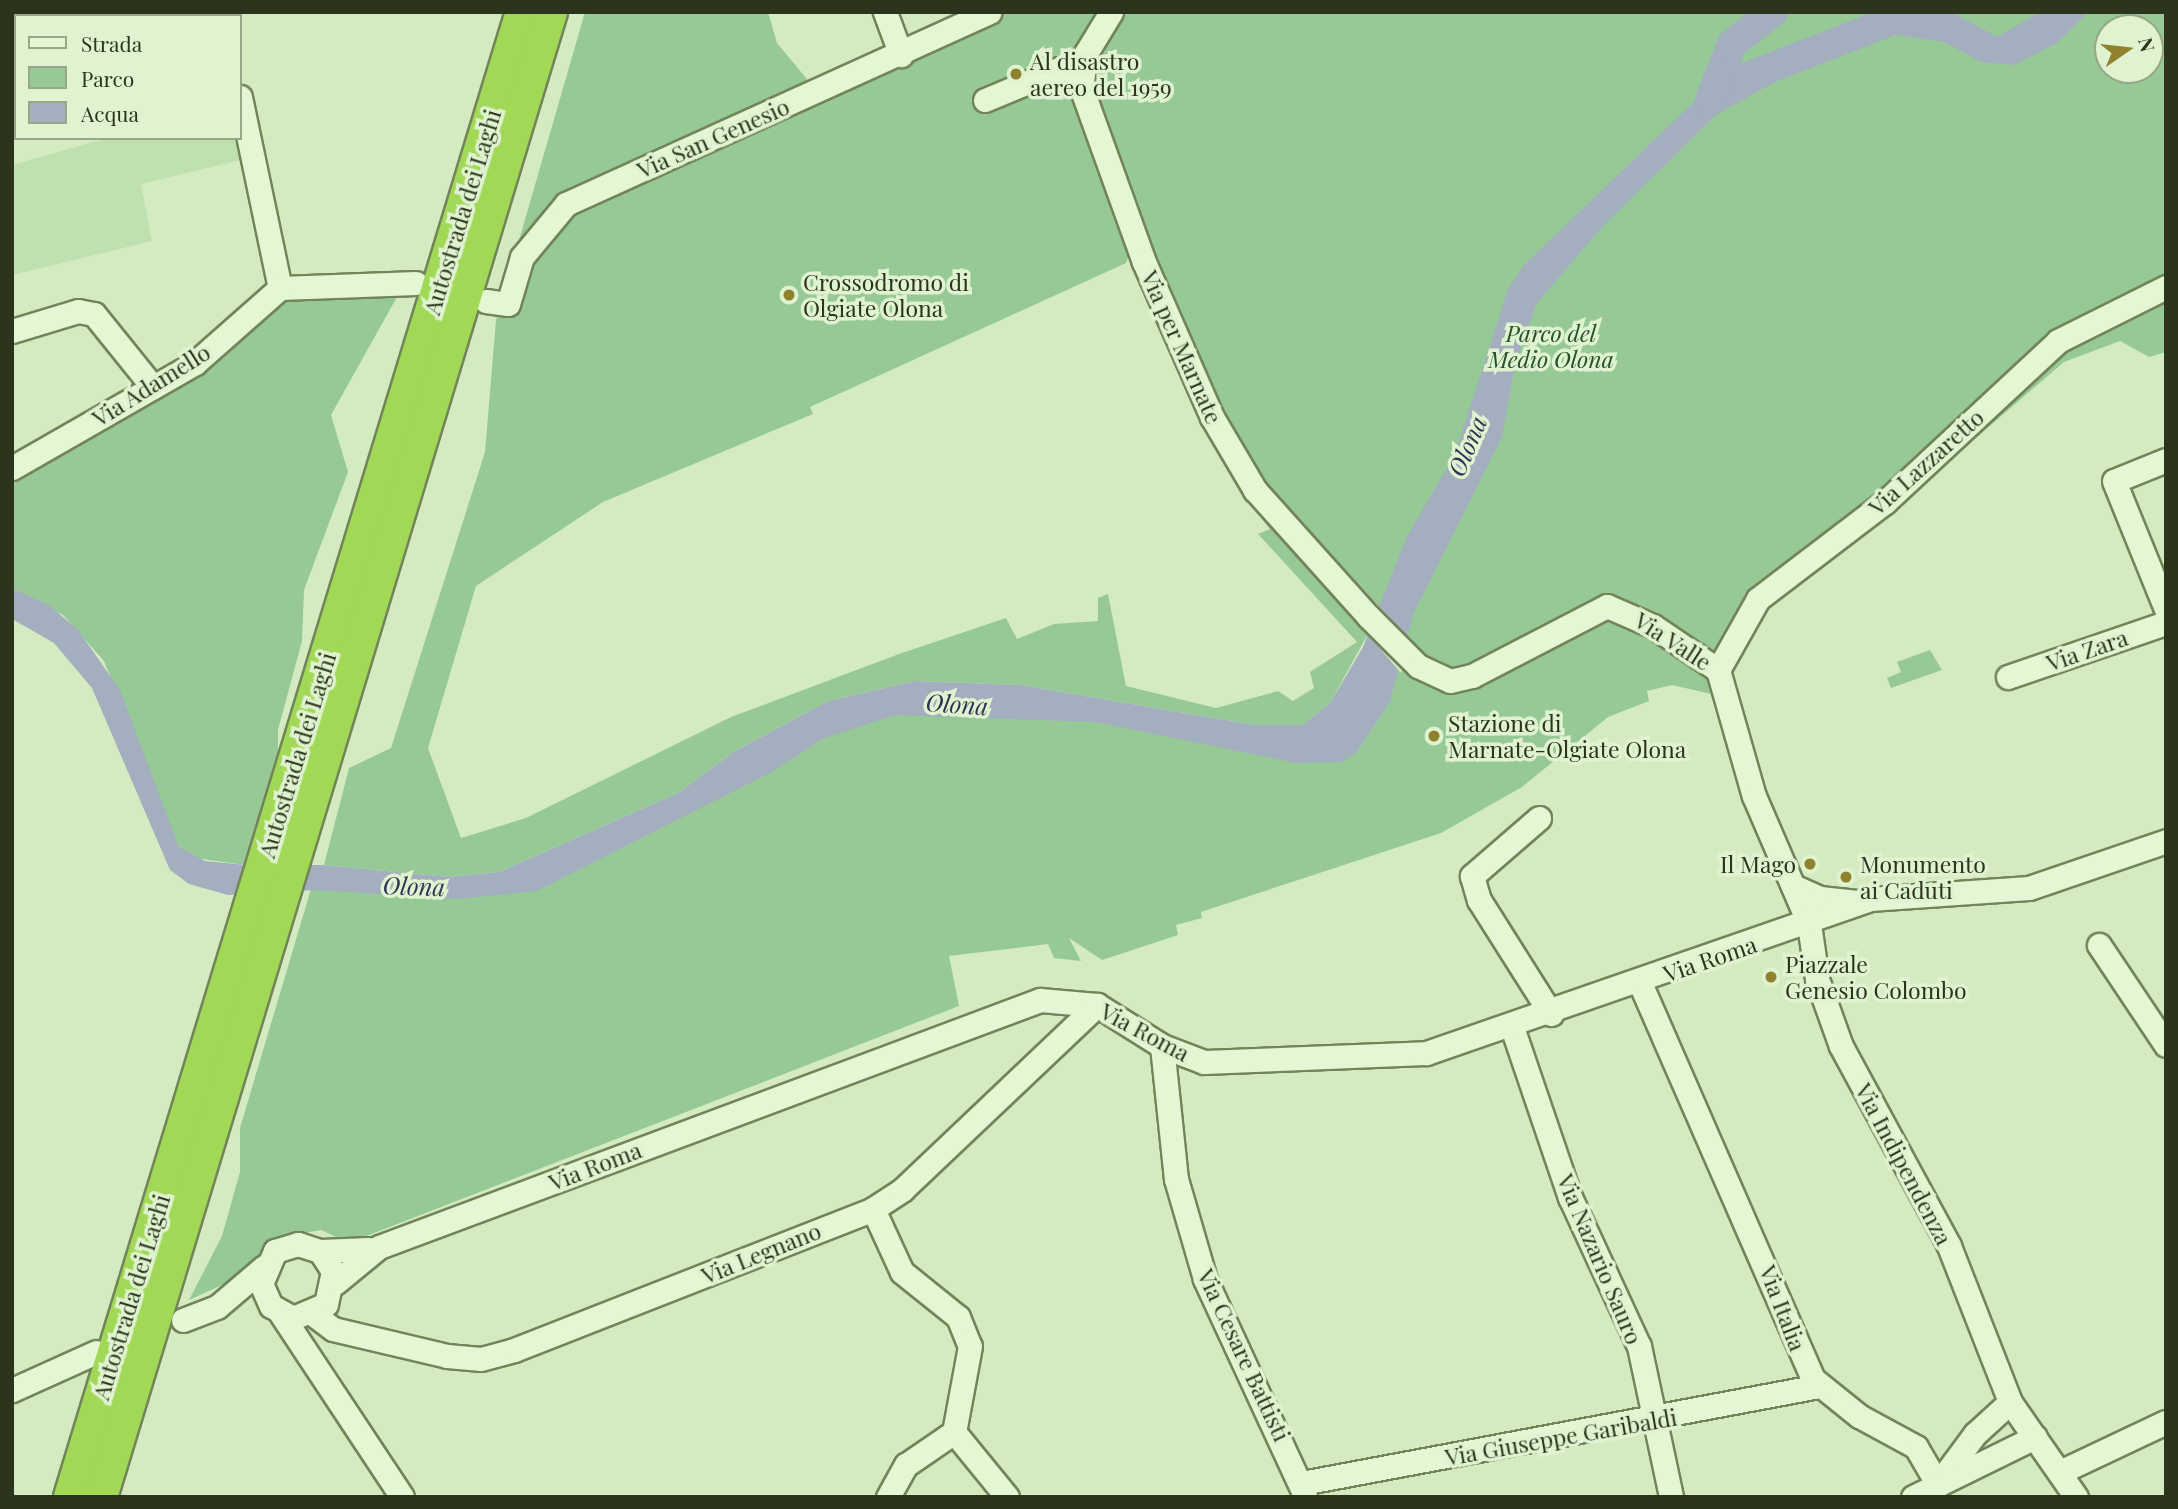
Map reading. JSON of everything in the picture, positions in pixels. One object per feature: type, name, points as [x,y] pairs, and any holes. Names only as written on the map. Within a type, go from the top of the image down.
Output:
[{"type":"highway","name":"Autostrada dei Laghi","points":[[101,1497],[270,940],[285,845],[522,12]]},
{"type":"highway","name":"Autostrada dei Laghi","points":[[70,1497],[234,953],[285,845],[551,12]]},
{"type":"street","points":[[885,12],[901,55]]},
{"type":"street","name":"Via San Genesio","points":[[486,301],[508,304],[522,257],[566,204],[901,55],[989,12]]},
{"type":"street","points":[[985,100],[1059,69],[1080,70],[1111,12]]},
{"type":"street","name":"Via per Marnate","points":[[1080,70],[1084,104],[1141,254],[1213,418],[1255,490],[1391,639]]},
{"type":"street","points":[[242,107],[280,288],[416,284]]},
{"type":"street","name":"Via Lazzaretto","points":[[1718,670],[1758,599],[1885,502],[2058,341],[2166,287]]},
{"type":"street","name":"Via Adamello","points":[[12,468],[195,363],[280,288]]},
{"type":"street","points":[[12,331],[78,311],[94,314],[153,387]]},
{"type":"street","points":[[2166,460],[2114,481],[2166,609]]},
{"type":"street","name":"Via Valle","points":[[1391,639],[1418,666],[1458,680],[1598,607],[1628,612],[1672,637],[1718,670],[1754,796],[1809,924]]},
{"type":"street","name":"Via Zara","points":[[2008,677],[2166,623]]},
{"type":"street","points":[[1539,818],[1472,876],[1479,900],[1551,1014]]},
{"type":"street","points":[[1793,886],[1820,898],[1862,902],[1916,891],[2029,888],[2166,841]]},
{"type":"street","name":"Via Roma","points":[[264,1267],[286,1245],[320,1251],[379,1247],[1020,1006],[1073,999],[1097,1005],[1162,1046],[1204,1062],[1426,1053],[1551,1014],[1809,924],[1862,902]]},
{"type":"street","name":"Via Indipendenza","points":[[1809,924],[1817,979],[1841,1046],[1949,1246],[2010,1402],[2076,1497]]},
{"type":"street","points":[[2099,946],[2166,1045]]},
{"type":"street","name":"Via Italia","points":[[1640,983],[1819,1385]]},
{"type":"street","name":"Via Legnano","points":[[326,1299],[333,1329],[447,1356],[494,1356],[873,1209],[902,1190],[1097,1005]]},
{"type":"street","name":"Via Nazario Sauro","points":[[1512,1027],[1570,1197],[1639,1346],[1671,1497]]},
{"type":"street","name":"Via Cesare Battisti","points":[[1162,1046],[1176,1179],[1205,1279],[1304,1490]]},
{"type":"street","points":[[873,1209],[902,1272],[958,1317],[970,1346],[954,1432],[906,1465],[888,1497]]},
{"type":"street","name":"Via Roma","points":[[326,1299],[379,1247]]},
{"type":"street","points":[[320,1251],[326,1299],[323,1374]]},
{"type":"street","points":[[183,1320],[216,1307],[264,1267]]},
{"type":"street","points":[[264,1267],[264,1296],[279,1312],[323,1374],[402,1497]]},
{"type":"street","points":[[216,1307],[279,1312],[326,1299]]},
{"type":"street","points":[[12,1391],[95,1356]]},
{"type":"street","points":[[1819,1385],[1916,1447],[1938,1485]]},
{"type":"street","name":"Via Giuseppe Garibaldi","points":[[1304,1490],[1819,1385]]},
{"type":"street","points":[[1938,1485],[1971,1439],[2010,1402]]},
{"type":"street","points":[[2060,1472],[2166,1422]]},
{"type":"street","points":[[954,1432],[1007,1497]]},
{"type":"street","points":[[1913,1497],[2035,1437]]},
{"type":"street","points":[[1971,1439],[1984,1462]]},
{"type":"green space","name":"Parco del Medio Olona","points":[[585,12],[768,12],[777,43],[811,84],[995,12],[2166,12],[2166,352],[2149,357],[2120,341],[2064,362],[1906,498],[1758,608],[1730,655],[1720,696],[1672,685],[1647,691],[1649,701],[1608,717],[1522,787],[1441,833],[1201,912],[1202,918],[1176,925],[1178,935],[1102,960],[1069,938],[1081,961],[1054,958],[1048,944],[949,956],[959,1006],[364,1237],[345,1241],[321,1230],[277,1238],[242,1276],[189,1300],[222,1236],[240,1172],[240,1128],[311,889],[486,889],[849,710],[1001,707],[1332,753],[1369,632],[1330,703],[1302,725],[1256,725],[1020,685],[915,681],[828,701],[735,751],[678,793],[499,872],[448,877],[324,865],[349,768],[391,748],[485,452],[496,320]],"holes":[[[1092,120],[1246,499],[1270,529],[1258,534],[1357,642],[1310,672],[1314,688],[1293,701],[1278,691],[1216,708],[1126,686],[1108,594],[1098,598],[1098,621],[1054,624],[1017,639],[1006,618],[899,654],[731,717],[526,818],[461,838],[428,748],[476,586],[603,502],[813,414],[810,407],[1126,263],[1131,250],[1083,124]]]},
{"type":"green space","points":[[101,140],[240,140],[245,159],[141,184],[152,241],[12,275],[12,165]]},
{"type":"green space","points":[[402,288],[331,415],[348,472],[304,590],[302,641],[278,730],[278,763],[246,865],[194,858],[179,847],[104,661],[63,615],[12,588],[12,475],[283,293]]},
{"type":"green space","points":[[1930,650],[1942,670],[1891,688],[1887,678],[1901,672],[1897,662]]},
{"type":"water","points":[[1873,12],[1952,12],[1997,37],[2040,12],[2088,12],[2057,43],[2014,65],[1981,62],[1944,42],[1896,35],[1775,82],[1716,115],[1604,225],[1537,303],[1516,361],[1502,437],[1414,612],[1390,701],[1357,752],[1342,762],[1296,763],[1095,722],[896,715],[822,739],[772,772],[537,891],[457,899],[315,890],[228,895],[189,884],[170,870],[92,688],[54,643],[12,619],[12,588],[49,605],[78,630],[120,690],[179,847],[205,861],[246,865],[324,865],[448,877],[499,872],[678,793],[735,751],[828,701],[915,681],[1020,685],[1256,725],[1302,725],[1330,703],[1363,647],[1407,536],[1455,454],[1508,289],[1524,265],[1729,68]]},
{"type":"pier","points":[[1375,602],[1410,640],[1401,673],[1365,631]]},
{"type":"waterway","name":"Olona","points":[[1710,100],[1732,44],[1773,12]]},
{"type":"place","name":"Al disastro aereo del 1959","points":[[1016,74]]},
{"type":"place","name":"Crossodromo di Olgiate Olona","points":[[789,295]]},
{"type":"place","name":"Stazione di Marnate-Olgiate Olona","points":[[1434,736]]},
{"type":"place","name":"Il Mago","points":[[1810,864]]},
{"type":"place","name":"Monumento ai Caduti","points":[[1846,877]]},
{"type":"place","name":"Piazzale Genesio Colombo","points":[[1771,977]]}]
